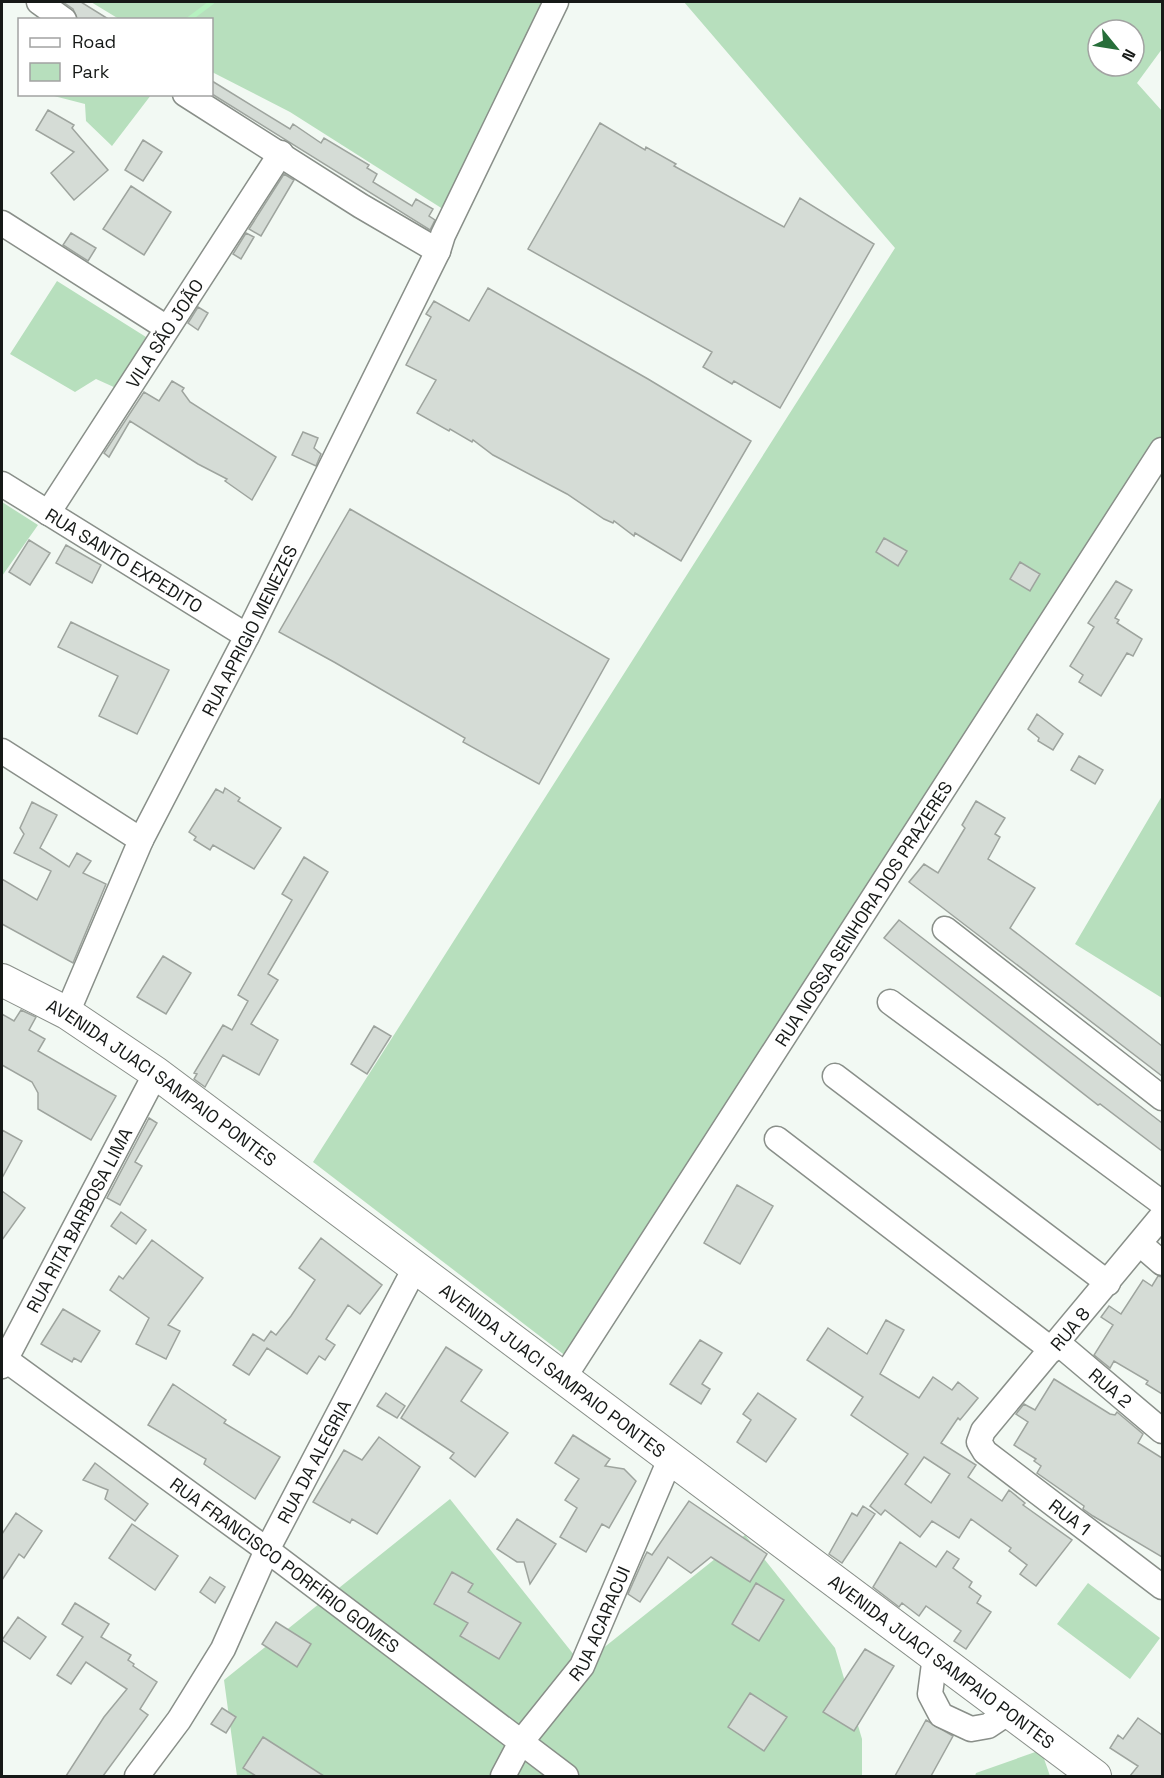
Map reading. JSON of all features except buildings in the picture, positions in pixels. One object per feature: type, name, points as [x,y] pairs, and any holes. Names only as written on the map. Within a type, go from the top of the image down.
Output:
[{"type":"main road","name":"AVENIDA JUACI SAMPAIO PONTES","points":[[2,980],[67,1013],[156,1072],[1095,1776]]},
{"type":"street","points":[[39,2],[61,18]]},
{"type":"street","name":"RUA APRIGIO MENEZES","points":[[67,1013],[141,840],[247,636],[438,251],[453,213],[556,2]]},
{"type":"street","points":[[188,96],[361,206],[438,251]]},
{"type":"street","name":"VILA SÃO JOÃO","points":[[48,513],[281,153]]},
{"type":"street","points":[[2,223],[167,328]]},
{"type":"street","name":"RUA NOSSA SENHORA DOS PRAZERES","points":[[563,1379],[1162,450]]},
{"type":"street","name":"RUA SANTO EXPEDITO","points":[[2,484],[247,636]]},
{"type":"street","points":[[2,751],[141,840]]},
{"type":"street","points":[[945,929],[1162,1098]]},
{"type":"street","points":[[890,1002],[1162,1203]]},
{"type":"street","name":"RUA RITA BARBOSA LIMA","points":[[3,1361],[156,1072]]},
{"type":"street","points":[[835,1076],[1108,1283]]},
{"type":"street","name":"RUA 2","points":[[777,1139],[1055,1346],[1162,1431]]},
{"type":"street","name":"RUA 8","points":[[979,1442],[983,1431],[1162,1216]]},
{"type":"street","points":[[1140,1244],[1162,1263]]},
{"type":"street","name":"RUA DA ALEGRIA","points":[[137,1776],[179,1720],[223,1648],[267,1551],[415,1268]]},
{"type":"street","name":"RUA FRANCISCO PORFÍRIO GOMES","points":[[3,1361],[267,1551],[566,1776]]},
{"type":"street","name":"RUA 1","points":[[979,1442],[984,1452],[1162,1587]]},
{"type":"street","name":"RUA ACARACUI","points":[[503,1776],[521,1742],[582,1666],[671,1457]]},
{"type":"street","points":[[935,1656],[930,1694],[941,1715],[971,1729],[988,1726],[1009,1712]]},
{"type":"green space","points":[[91,2],[546,2],[446,211],[290,112],[213,73],[213,18],[117,18]]},
{"type":"green space","points":[[684,2],[1162,2],[1162,49],[1146,71],[1146,18],[1086,18],[1086,78],[1141,78],[1137,83],[1162,111],[1162,445],[571,1360],[313,1162],[895,248]]},
{"type":"green space","points":[[54,96],[150,96],[112,146],[86,121],[85,104]]},
{"type":"green space","points":[[57,281],[146,337],[116,388],[96,379],[75,392],[10,354]]},
{"type":"green space","points":[[2,502],[38,525],[2,576]]},
{"type":"green space","points":[[1162,796],[1162,998],[1075,944]]},
{"type":"green space","points":[[450,1499],[582,1665],[745,1535],[835,1648],[862,1739],[862,1776],[237,1776],[224,1680]]},
{"type":"green space","points":[[1088,1583],[1160,1638],[1130,1679],[1057,1624]]},
{"type":"green space","points":[[1041,1750],[1050,1776],[975,1776],[976,1773]]},
{"type":"waterway","points":[[191,18],[212,2]]}]
